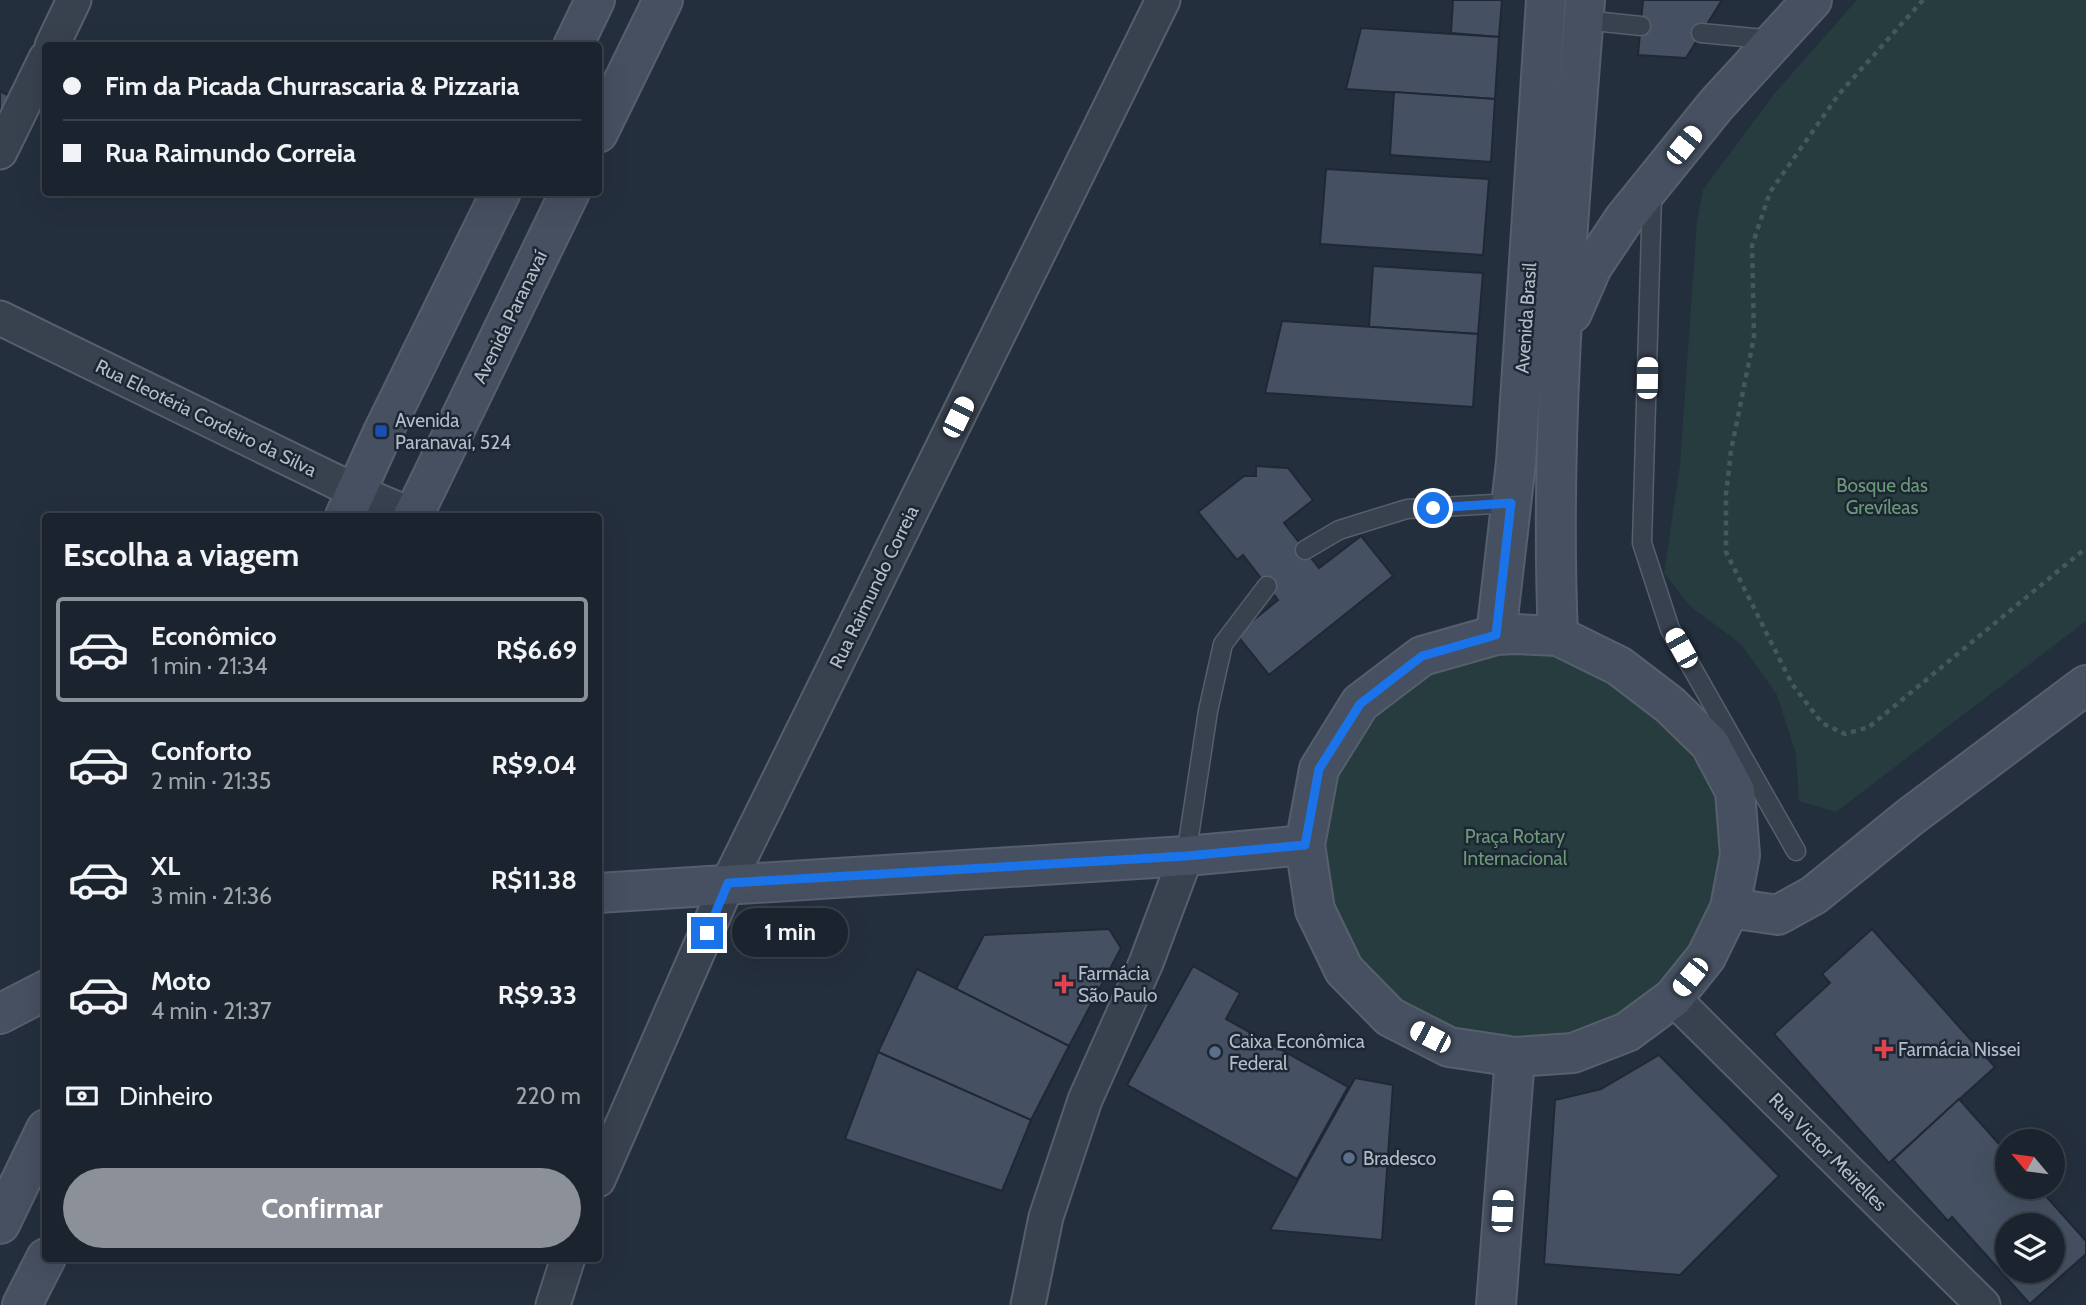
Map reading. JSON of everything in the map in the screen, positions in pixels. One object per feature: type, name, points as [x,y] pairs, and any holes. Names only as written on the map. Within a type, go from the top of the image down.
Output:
[{"type":"main road","points":[[575,42],[595,0]]},
{"type":"main road","points":[[602,125],[663,0]]},
{"type":"main road","name":"Avenida Brasil","points":[[1496,635],[1516,462],[1546,0]]},
{"type":"main road","points":[[1561,337],[1592,267],[1624,219],[1716,105],[1812,0]]},
{"type":"main road","name":"Avenida Brasil","points":[[1558,636],[1556,479],[1561,337],[1585,10]]},
{"type":"main road","points":[[351,504],[389,420],[499,196]]},
{"type":"main road","name":"Avenida Paranavaí","points":[[415,513],[568,196]]},
{"type":"main road","points":[[1496,635],[1558,636],[1619,666],[1670,705],[1710,744],[1735,791],[1740,855],[1730,908],[1706,957],[1673,998],[1627,1032],[1573,1053],[1515,1057],[1449,1047],[1390,1017],[1344,970],[1315,910],[1305,845],[1319,769],[1360,704],[1422,656],[1496,635]]},
{"type":"main road","points":[[1730,908],[1777,915],[1814,895],[1910,817],[2086,685]]},
{"type":"main road","points":[[602,893],[1186,856],[1305,845]]},
{"type":"main road","points":[[0,1014],[42,992]]},
{"type":"main road","points":[[1496,1305],[1515,1057]]},
{"type":"main road","points":[[0,1224],[42,1137]]},
{"type":"main road","points":[[22,1305],[44,1262]]},
{"type":"street","points":[[54,42],[74,0]]},
{"type":"street","name":"Rua Raimundo Correia","points":[[602,1171],[728,883],[1163,0]]},
{"type":"street","points":[[0,152],[42,66]]},
{"type":"street","name":"Rua Eleotéria Cordeiro da Silva","points":[[0,318],[351,504],[398,513]]},
{"type":"street","points":[[1028,1305],[1046,1217],[1085,1100],[1146,963],[1186,856]]},
{"type":"street","name":"Rua Victor Meirelles","points":[[1673,998],[1968,1298]]},
{"type":"street","points":[[553,1305],[567,1262]]},
{"type":"lane","points":[[1585,10],[1641,26]]},
{"type":"lane","points":[[1702,33],[1775,40]]},
{"type":"lane","points":[[1652,184],[1642,543],[1670,629],[1796,851]]},
{"type":"lane","points":[[1305,550],[1339,530],[1407,509],[1511,503]]},
{"type":"lane","points":[[1186,856],[1208,711],[1223,644],[1267,586]]},
{"type":"lane","points":[[1720,719],[1724,771]]},
{"type":"path","points":[[1923,0],[1839,94],[1770,192],[1752,246],[1754,337],[1730,461],[1726,494],[1726,552],[1792,684],[1822,723],[1845,734],[1869,727],[2086,548]]},
{"type":"green space","name":"Bosque das Grevíleas","points":[[1857,0],[2086,0],[2086,621],[1836,812],[1799,801],[1796,754],[1777,695],[1741,644],[1690,606],[1664,573],[1680,465],[1697,221],[1703,190],[1774,94]]},
{"type":"green space","name":"Praça Rotary Internacional","points":[[1496,635],[1619,666],[1735,791],[1706,957],[1573,1053],[1390,1017],[1315,910],[1319,769],[1360,703]]},
{"type":"building","points":[[1453,0],[1502,0],[1499,37],[1451,33]]},
{"type":"building","points":[[1643,0],[1722,0],[1686,58],[1638,55]]},
{"type":"building","points":[[1361,28],[1499,37],[1495,99],[1346,89]]},
{"type":"building","points":[[0,91],[13,98],[0,141]]},
{"type":"building","points":[[1394,92],[1495,99],[1491,162],[1390,155]]},
{"type":"building","points":[[1326,169],[1489,179],[1483,255],[1320,244]]},
{"type":"building","points":[[1373,266],[1483,273],[1478,334],[1369,327]]},
{"type":"building","points":[[1282,321],[1478,334],[1473,407],[1265,393]]},
{"type":"building","points":[[1256,466],[1288,468],[1313,500],[1284,523],[1319,568],[1361,536],[1393,576],[1269,675],[1236,634],[1278,600],[1243,555],[1237,560],[1198,512],[1244,476],[1256,476]]},
{"type":"building","points":[[1109,929],[1121,948],[1069,1046],[956,989],[984,935]]},
{"type":"building","points":[[1872,929],[1995,1067],[1889,1163],[1774,1034],[1830,983],[1822,974]]},
{"type":"building","name":"Caixa Econômica Federal","points":[[1193,966],[1240,993],[1226,1019],[1348,1087],[1297,1179],[1127,1085]]},
{"type":"building","points":[[917,969],[1069,1046],[1031,1120],[878,1052]]},
{"type":"building","points":[[878,1052],[1031,1120],[1002,1191],[845,1139]]},
{"type":"building","points":[[1659,1055],[1779,1176],[1680,1275],[1544,1264],[1555,1100],[1601,1089]]},
{"type":"building","name":"Bradesco","points":[[1355,1078],[1393,1085],[1382,1240],[1270,1230]]},
{"type":"building","points":[[1959,1099],[1995,1140],[1995,1199],[2049,1199],[2061,1213],[1995,1213],[1995,1265],[1952,1217],[1948,1221],[1893,1160]]},
{"type":"building","points":[[2065,1217],[2086,1241],[2086,1254],[2065,1273]]},
{"type":"building","points":[[2011,1283],[2054,1283],[2030,1304]]},
{"type":"place","name":"Avenida Paranavaí, 524","points":[[381,431]]},
{"type":"place","name":"Farmácia São Paulo","points":[[1064,984]]},
{"type":"place","name":"Farmácia Nissei","points":[[1884,1049]]},
{"type":"place","name":"Caixa Econômica Federal","points":[[1215,1052]]},
{"type":"place","name":"Bradesco","points":[[1349,1158]]},
{"type":"route","points":[[707,933],[728,883],[1186,856],[1305,845],[1319,769],[1360,704],[1422,656],[1496,635],[1511,503],[1433,508]]}]
